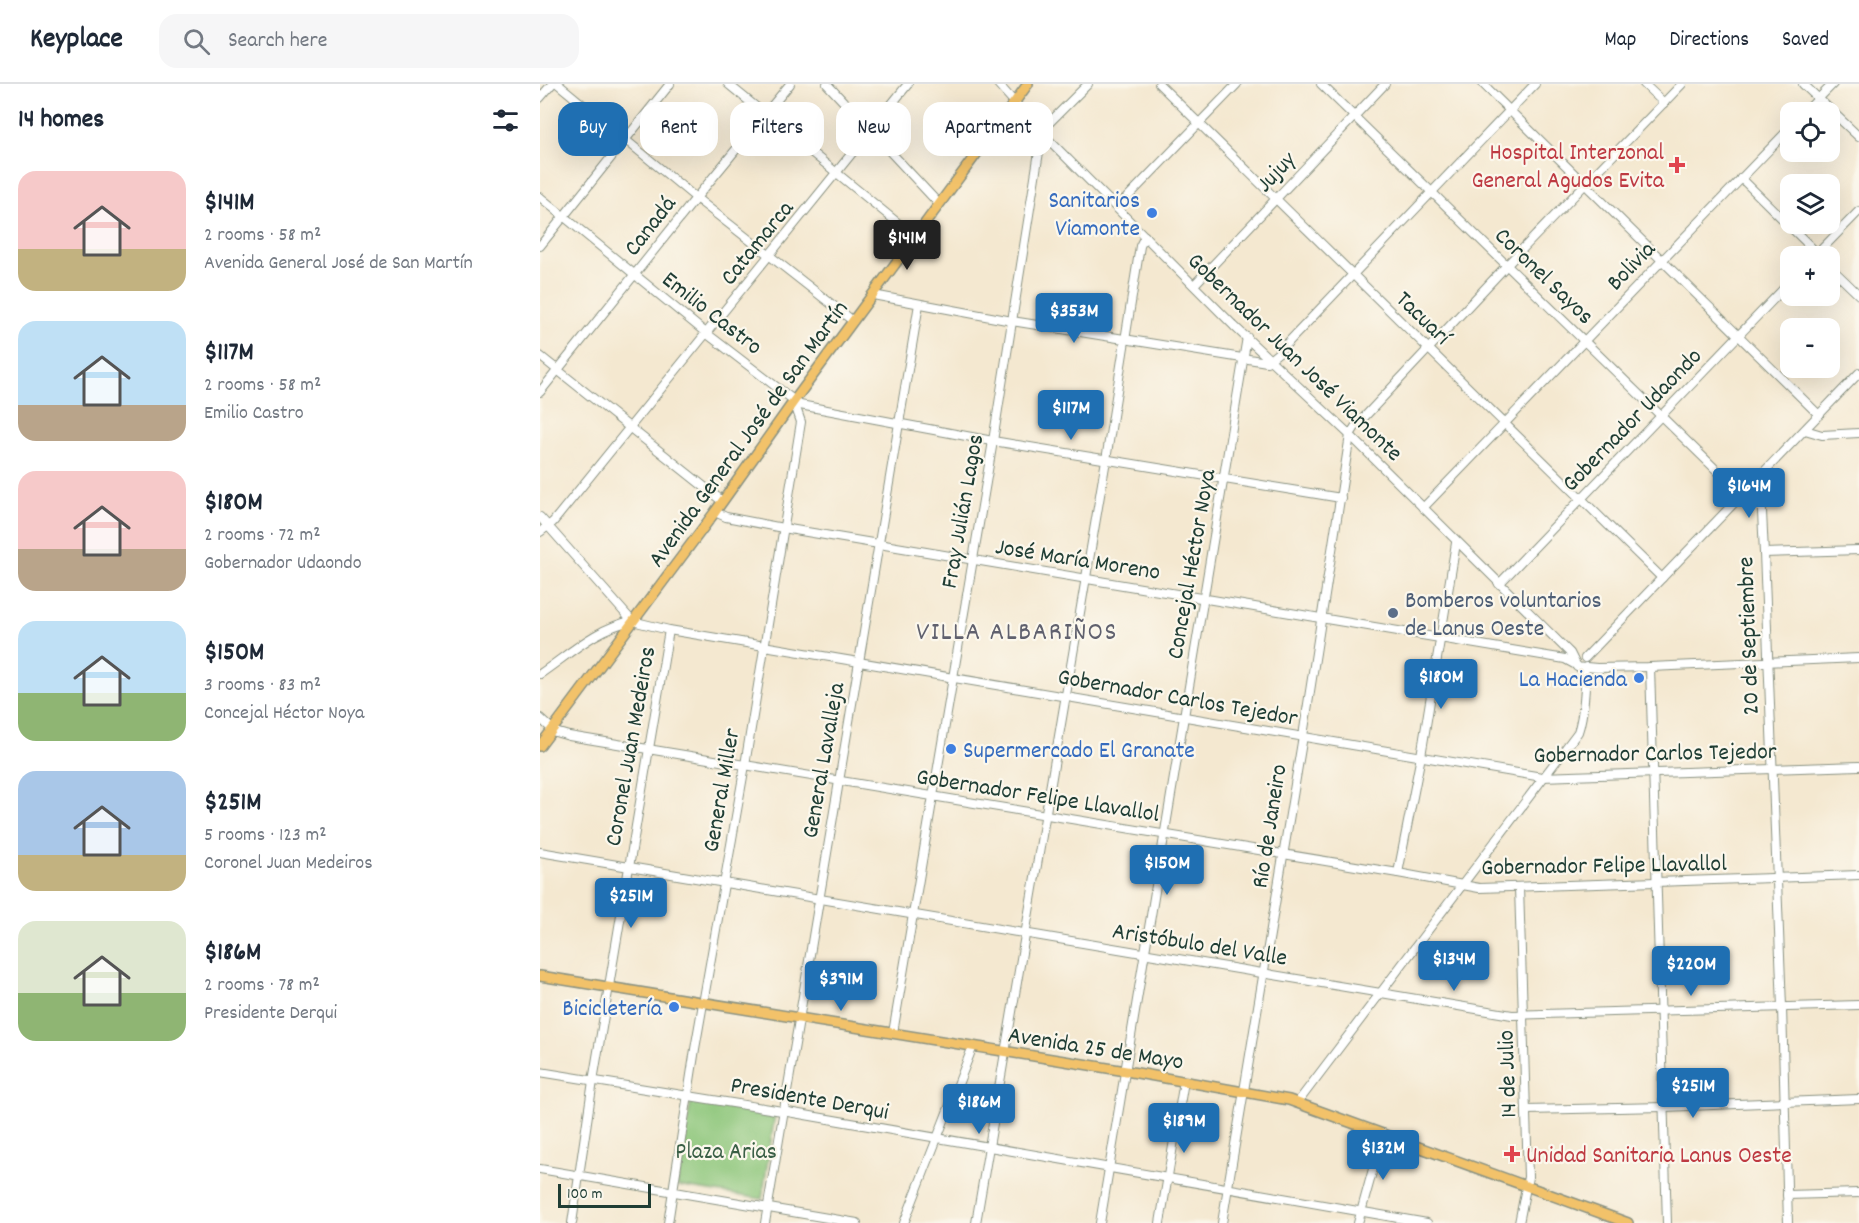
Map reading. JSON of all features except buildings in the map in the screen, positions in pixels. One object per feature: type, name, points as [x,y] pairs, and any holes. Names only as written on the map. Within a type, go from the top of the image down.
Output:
[{"type":"main road","name":"Avenida General José de San Martín","points":[[1014,102],[1028,84]]},
{"type":"main road","name":"Avenida General José de San Martín","points":[[540,746],[715,512],[974,156]]},
{"type":"main road","name":"Avenida 25 de Mayo","points":[[540,976],[1126,1071],[1298,1102],[1528,1185],[1602,1219],[1628,1223]]},
{"type":"street","points":[[540,98],[552,84]]},
{"type":"street","points":[[558,84],[580,102]]},
{"type":"street","points":[[628,137],[670,84]]},
{"type":"street","points":[[728,84],[751,102]]},
{"type":"street","name":"Canadá","points":[[776,102],[790,84]]},
{"type":"street","points":[[827,84],[844,102]]},
{"type":"street","name":"Catamarca","points":[[894,102],[908,84]]},
{"type":"street","name":"Gobernador Juan José Viamonte","points":[[998,84],[1014,102]]},
{"type":"street","points":[[1053,119],[1088,84]]},
{"type":"street","name":"Tacuarí","points":[[1159,84],[1662,578]]},
{"type":"street","points":[[1117,208],[1237,84]]},
{"type":"street","name":"Coronel Sayos","points":[[1321,84],[1742,495]]},
{"type":"street","name":"Jujuy","points":[[1194,285],[1385,84]]},
{"type":"street","points":[[1483,84],[1819,415]]},
{"type":"street","points":[[873,295],[1012,321],[1261,362],[1271,360],[1534,84]]},
{"type":"street","points":[[1644,84],[1664,103]]},
{"type":"street","points":[[1350,435],[1428,348],[1682,84]]},
{"type":"street","points":[[1803,84],[1859,137]]},
{"type":"street","points":[[1816,102],[1833,84]]},
{"type":"street","name":"Bolivia","points":[[1423,508],[1780,138]]},
{"type":"street","points":[[628,142],[853,321]]},
{"type":"street","name":"Gobernador Juan José Viamonte","points":[[1053,144],[1335,424],[1350,435],[1456,543],[1581,663]]},
{"type":"street","points":[[540,246],[613,156]]},
{"type":"street","name":"Canadá","points":[[540,392],[731,156]]},
{"type":"street","points":[[817,156],[915,237]]},
{"type":"street","name":"Catamarca","points":[[540,532],[549,527],[850,156]]},
{"type":"street","points":[[895,156],[939,204]]},
{"type":"street","name":"Fray Julián Lagos","points":[[893,1034],[993,441],[1038,156]]},
{"type":"street","points":[[1741,178],[1807,246]]},
{"type":"street","name":"Emilio Castro","points":[[540,197],[706,333],[800,405],[898,425],[1341,498]]},
{"type":"street","points":[[1826,246],[1859,211]]},
{"type":"street","points":[[976,1223],[1106,460],[1140,246],[1145,236]]},
{"type":"street","points":[[1840,277],[1859,295]]},
{"type":"street","name":"Gobernador Udaondo","points":[[1499,584],[1780,293]]},
{"type":"street","name":"General Lavalleja","points":[[765,1223],[918,304]]},
{"type":"street","name":"Concejal Héctor Noya","points":[[1100,1223],[1247,337]]},
{"type":"street","points":[[540,356],[722,501]]},
{"type":"street","points":[[1298,1102],[1578,732],[1585,679],[1581,663],[1859,374]]},
{"type":"street","name":"General Miller","points":[[668,1223],[687,1096],[745,765],[801,422],[794,401]]},
{"type":"street","points":[[1804,430],[1822,435],[1859,433]]},
{"type":"street","name":"Río de Janeiro","points":[[1222,1223],[1284,854],[1350,435]]},
{"type":"street","name":"20 de Septiembre","points":[[1757,479],[1761,491],[1764,553],[1788,1223]]},
{"type":"street","name":"José María Moreno","points":[[715,512],[726,517],[783,528],[1441,637],[1565,659],[1597,668],[1859,658]]},
{"type":"street","points":[[540,517],[632,621]]},
{"type":"street","points":[[1398,873],[1421,756],[1456,543]]},
{"type":"street","points":[[1764,553],[1859,550]]},
{"type":"street","points":[[540,675],[602,632],[632,621]]},
{"type":"street","name":"Gobernador Carlos Tejedor","points":[[632,621],[669,630],[1542,777],[1859,766]]},
{"type":"street","name":"Coronel Juan Medeiros","points":[[572,1223],[628,867],[669,630]]},
{"type":"street","points":[[1650,667],[1667,1223]]},
{"type":"street","name":"Gobernador Felipe Llavallol","points":[[540,718],[552,730],[569,736],[1479,888],[1859,875]]},
{"type":"street","name":"Aristóbulo del Valle","points":[[540,852],[1382,992],[1512,1016],[1859,1005]]},
{"type":"street","name":"14 de Julio","points":[[1519,887],[1528,1185],[1519,1223]]},
{"type":"street","points":[[904,1223],[973,1046]]},
{"type":"street","name":"Presidente Derqui","points":[[540,1072],[782,1111],[1427,1223]]},
{"type":"street","points":[[1160,1223],[1184,1081]]},
{"type":"street","points":[[1526,1110],[1859,1099]]},
{"type":"street","points":[[1358,1223],[1383,1133]]},
{"type":"street","points":[[540,1169],[856,1223]]},
{"type":"street","points":[[1787,1195],[1859,1192]]},
{"type":"green space","name":"Plaza Arias","points":[[691,1101],[775,1114],[762,1199],[677,1186]]},
{"type":"place","name":"Hospital Interzonal General Agudos Evita","points":[[1677,165]]},
{"type":"place","name":"Sanitarios Viamonte","points":[[1152,213]]},
{"type":"place","name":"Bomberos voluntarios de Lanus Oeste","points":[[1393,613]]},
{"type":"place","name":"La Hacienda","points":[[1639,678]]},
{"type":"place","name":"Supermercado El Granate","points":[[951,749]]},
{"type":"place","name":"Bicicletería","points":[[674,1007]]},
{"type":"place","name":"Unidad Sanitaria Lanus Oeste","points":[[1512,1154]]},
{"type":"district","name":"VILLA ALBARIÑOS","points":[[1017,630]]}]
